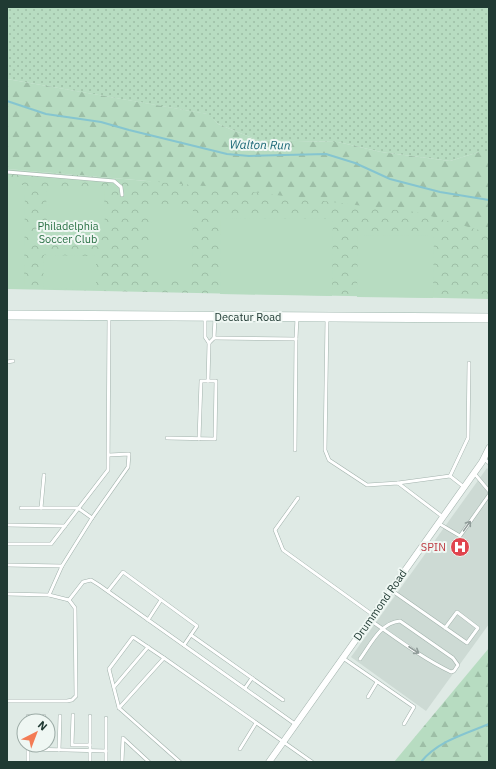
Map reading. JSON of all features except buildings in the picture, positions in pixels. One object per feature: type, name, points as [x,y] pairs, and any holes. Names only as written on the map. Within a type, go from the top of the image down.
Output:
[{"type":"street","name":"Decatur Road","points":[[7,315],[489,318]]},
{"type":"street","name":"Drummond Road","points":[[268,762],[474,473],[486,461],[489,448]]},
{"type":"lane","points":[[7,172],[114,181],[121,187],[122,195]]},
{"type":"lane","points":[[7,544],[51,544],[108,470],[109,316]]},
{"type":"lane","points":[[205,316],[205,337],[209,343],[208,381]]},
{"type":"lane","points":[[209,343],[214,338],[215,316]]},
{"type":"lane","points":[[295,450],[297,317]]},
{"type":"lane","points":[[327,317],[325,450],[329,460],[367,485],[398,483],[450,476],[464,487]]},
{"type":"lane","points":[[214,338],[296,339]]},
{"type":"lane","points":[[7,362],[13,362]]},
{"type":"lane","points":[[450,476],[468,438],[469,363]]},
{"type":"lane","points":[[167,438],[198,439],[215,439],[216,381],[201,381],[198,439]]},
{"type":"lane","points":[[49,594],[62,566],[92,518],[128,467],[129,454],[109,455]]},
{"type":"lane","points":[[474,473],[489,491]]},
{"type":"lane","points":[[41,508],[44,475]]},
{"type":"lane","points":[[398,483],[443,517]]},
{"type":"lane","points":[[438,523],[460,536],[489,495]]},
{"type":"lane","points":[[298,498],[275,530],[283,550],[382,628],[451,672],[454,671],[458,665],[453,658],[400,621],[395,621],[382,628],[360,659]]},
{"type":"lane","points":[[21,508],[78,508],[92,518]]},
{"type":"lane","points":[[7,525],[65,526]]},
{"type":"lane","points":[[7,565],[62,566]]},
{"type":"lane","points":[[108,591],[123,572],[197,626],[184,645]]},
{"type":"lane","points":[[69,600],[83,582],[91,580],[296,724]]},
{"type":"lane","points":[[391,590],[467,644],[478,628],[457,612],[445,628]]},
{"type":"lane","points":[[7,594],[49,594],[69,600],[75,608],[76,696],[72,700],[67,701],[7,701]]},
{"type":"lane","points":[[148,620],[161,600]]},
{"type":"lane","points":[[191,635],[283,700]]},
{"type":"lane","points":[[180,762],[119,708],[109,669],[133,637],[312,762]]},
{"type":"lane","points":[[114,687],[148,647]]},
{"type":"lane","points":[[119,708],[164,658]]},
{"type":"lane","points":[[343,658],[414,707],[404,724]]},
{"type":"lane","points":[[245,688],[252,678]]},
{"type":"lane","points":[[368,698],[378,682]]},
{"type":"lane","points":[[73,715],[72,745],[90,745]]},
{"type":"lane","points":[[60,716],[59,750],[106,751]]},
{"type":"lane","points":[[90,716],[90,762]]},
{"type":"lane","points":[[106,718],[106,762]]},
{"type":"lane","points":[[240,749],[256,723]]},
{"type":"lane","points":[[122,762],[123,738],[149,762]]},
{"type":"shaded area","name":"SPIN","points":[[487,468],[489,470],[489,624],[426,711],[351,657]]},
{"type":"green space","points":[[7,7],[489,7],[489,152],[479,152],[450,161],[381,152],[338,142],[257,140],[218,124],[207,114],[7,79]]},
{"type":"green space","points":[[7,79],[208,114],[218,124],[257,140],[338,142],[381,152],[450,161],[479,152],[489,152],[489,261],[147,181],[7,169]]},
{"type":"green space","name":"Philadelphia Soccer Club","points":[[7,169],[205,186],[420,213],[489,233],[489,299],[7,289]]},
{"type":"green space","points":[[7,185],[25,185],[24,289],[7,289]]},
{"type":"green space","points":[[46,190],[104,190],[105,234],[47,234]]},
{"type":"green space","points":[[149,208],[193,208],[192,276],[149,276]]},
{"type":"green space","points":[[221,218],[333,219],[332,296],[220,294]]},
{"type":"green space","points":[[358,235],[434,236],[433,298],[357,297]]},
{"type":"green space","points":[[44,255],[96,256],[96,290],[43,288]]},
{"type":"green space","points":[[489,648],[489,762],[394,762]]},
{"type":"waterway","name":"Walton Run","points":[[7,101],[46,114],[101,122],[227,154],[249,156],[326,154],[355,163],[390,179],[440,192],[489,200]]},
{"type":"waterway","name":"Walton Run","points":[[421,762],[444,743],[489,724]]},
{"type":"place","name":"SPIN","points":[[460,547]]}]
